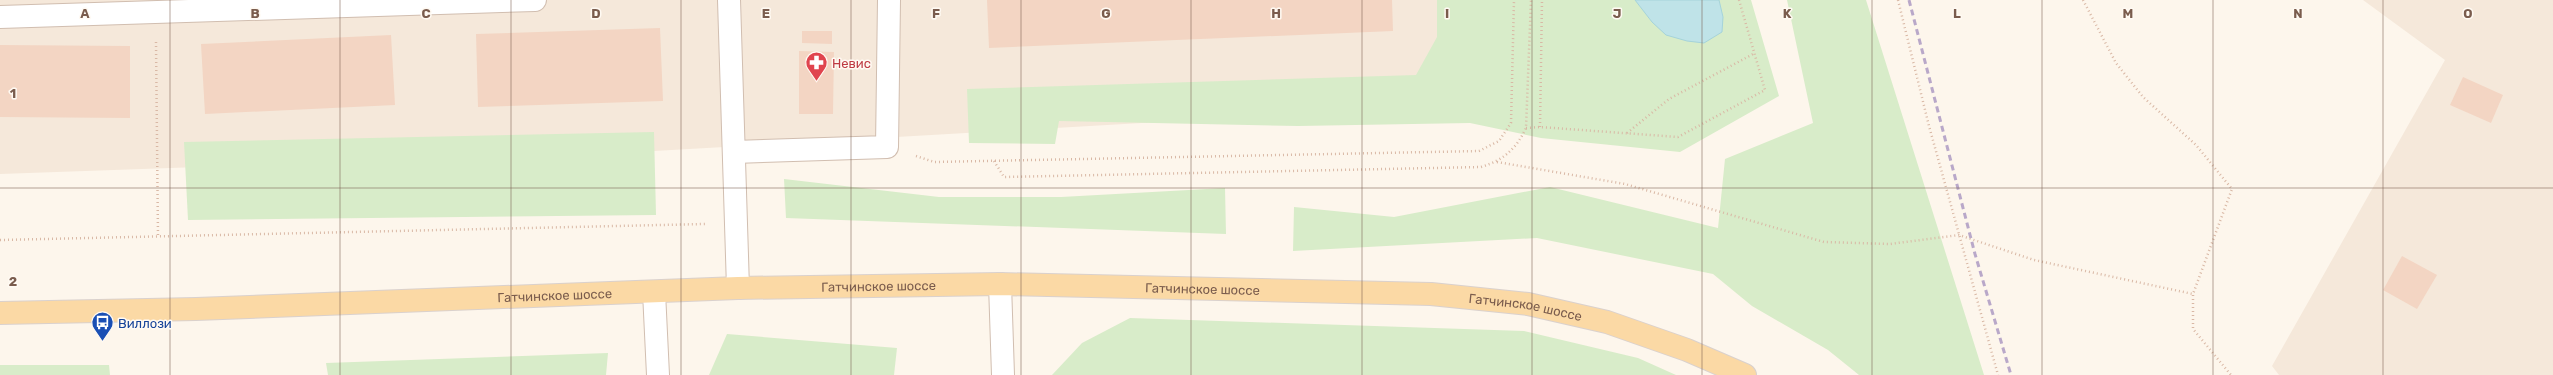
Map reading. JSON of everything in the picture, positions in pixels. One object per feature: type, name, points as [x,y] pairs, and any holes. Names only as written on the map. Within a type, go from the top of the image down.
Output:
[{"type":"main road","name":"Гатчинское шоссе","points":[[0,313],[738,288],[1000,284],[1431,294],[1528,304],[1607,322],[1687,350],[1745,375]]},
{"type":"street","points":[[0,17],[535,0]]},
{"type":"street","points":[[729,0],[738,288]]},
{"type":"street","points":[[734,152],[887,147],[889,0]]},
{"type":"street","points":[[1000,284],[1003,375]]},
{"type":"street","points":[[654,292],[658,375]]},
{"type":"path","points":[[934,162],[1479,151],[1499,141],[1511,124],[1514,0]]},
{"type":"path","points":[[994,161],[1004,177],[1481,167],[1497,162],[1510,154],[1520,142],[1526,128],[1531,0]]},
{"type":"path","points":[[1540,127],[1542,0]]},
{"type":"path","points":[[1526,128],[1540,127],[1678,137],[1765,90],[1739,0]]},
{"type":"path","points":[[1898,0],[1959,235],[1998,375]]},
{"type":"path","points":[[2082,0],[2116,63],[2143,96],[2196,145],[2232,189],[2193,294],[2193,329],[2231,375]]},
{"type":"path","points":[[156,38],[158,238]]},
{"type":"path","points":[[1626,133],[1669,99],[1755,53]]},
{"type":"path","points":[[1497,162],[1625,184],[1824,242],[1890,244],[1959,235],[2034,260],[2193,294]]},
{"type":"path","points":[[0,240],[158,238],[736,223]]},
{"type":"shaded area","points":[[0,0],[1449,0],[1455,105],[654,151],[0,174]]},
{"type":"shaded area","points":[[2363,0],[2553,0],[2553,375],[2279,375],[2272,366],[2445,60]]},
{"type":"green space","points":[[1437,0],[1751,0],[1779,96],[1680,152],[1541,138],[1470,123],[1298,126],[1059,121],[1055,144],[969,143],[967,89],[1416,75],[1437,37]]},
{"type":"green space","points":[[1787,0],[1866,0],[1984,375],[1859,375],[1828,350],[1752,306],[1713,274],[1537,238],[1293,251],[1294,207],[1394,217],[1550,187],[1718,228],[1725,159],[1813,123]]},
{"type":"green space","points":[[654,132],[656,215],[188,220],[184,142]]},
{"type":"green space","points":[[784,179],[939,197],[1061,197],[1225,188],[1226,234],[786,218]]},
{"type":"green space","points":[[1130,318],[1524,331],[1638,358],[1676,375],[1052,375],[1082,343]]},
{"type":"green space","points":[[727,334],[897,348],[894,375],[709,375]]},
{"type":"green space","points":[[608,353],[606,375],[328,375],[326,363]]},
{"type":"green space","points":[[0,365],[109,365],[110,375],[0,375]]},
{"type":"water","points":[[1635,0],[1719,0],[1723,17],[1722,32],[1704,43],[1687,41],[1666,35],[1652,22]]},
{"type":"building","points":[[987,0],[1392,0],[1393,31],[989,48]]},
{"type":"building","points":[[660,28],[663,101],[478,107],[476,34]]},
{"type":"building","points":[[802,31],[832,31],[832,44],[802,43]]},
{"type":"building","points":[[391,35],[395,105],[205,114],[201,44]]},
{"type":"building","points":[[0,45],[130,46],[130,118],[0,117]]},
{"type":"building","name":"Невис","points":[[799,51],[834,52],[833,114],[799,114]]},
{"type":"building","points":[[2463,77],[2503,95],[2491,123],[2450,105]]},
{"type":"building","points":[[2402,256],[2437,275],[2417,309],[2383,290]]},
{"type":"railway","points":[[1909,0],[1975,254],[2011,375]]},
{"type":"place","name":"Невис","points":[[816,82]]},
{"type":"place","name":"Виллози","points":[[103,342]]}]
